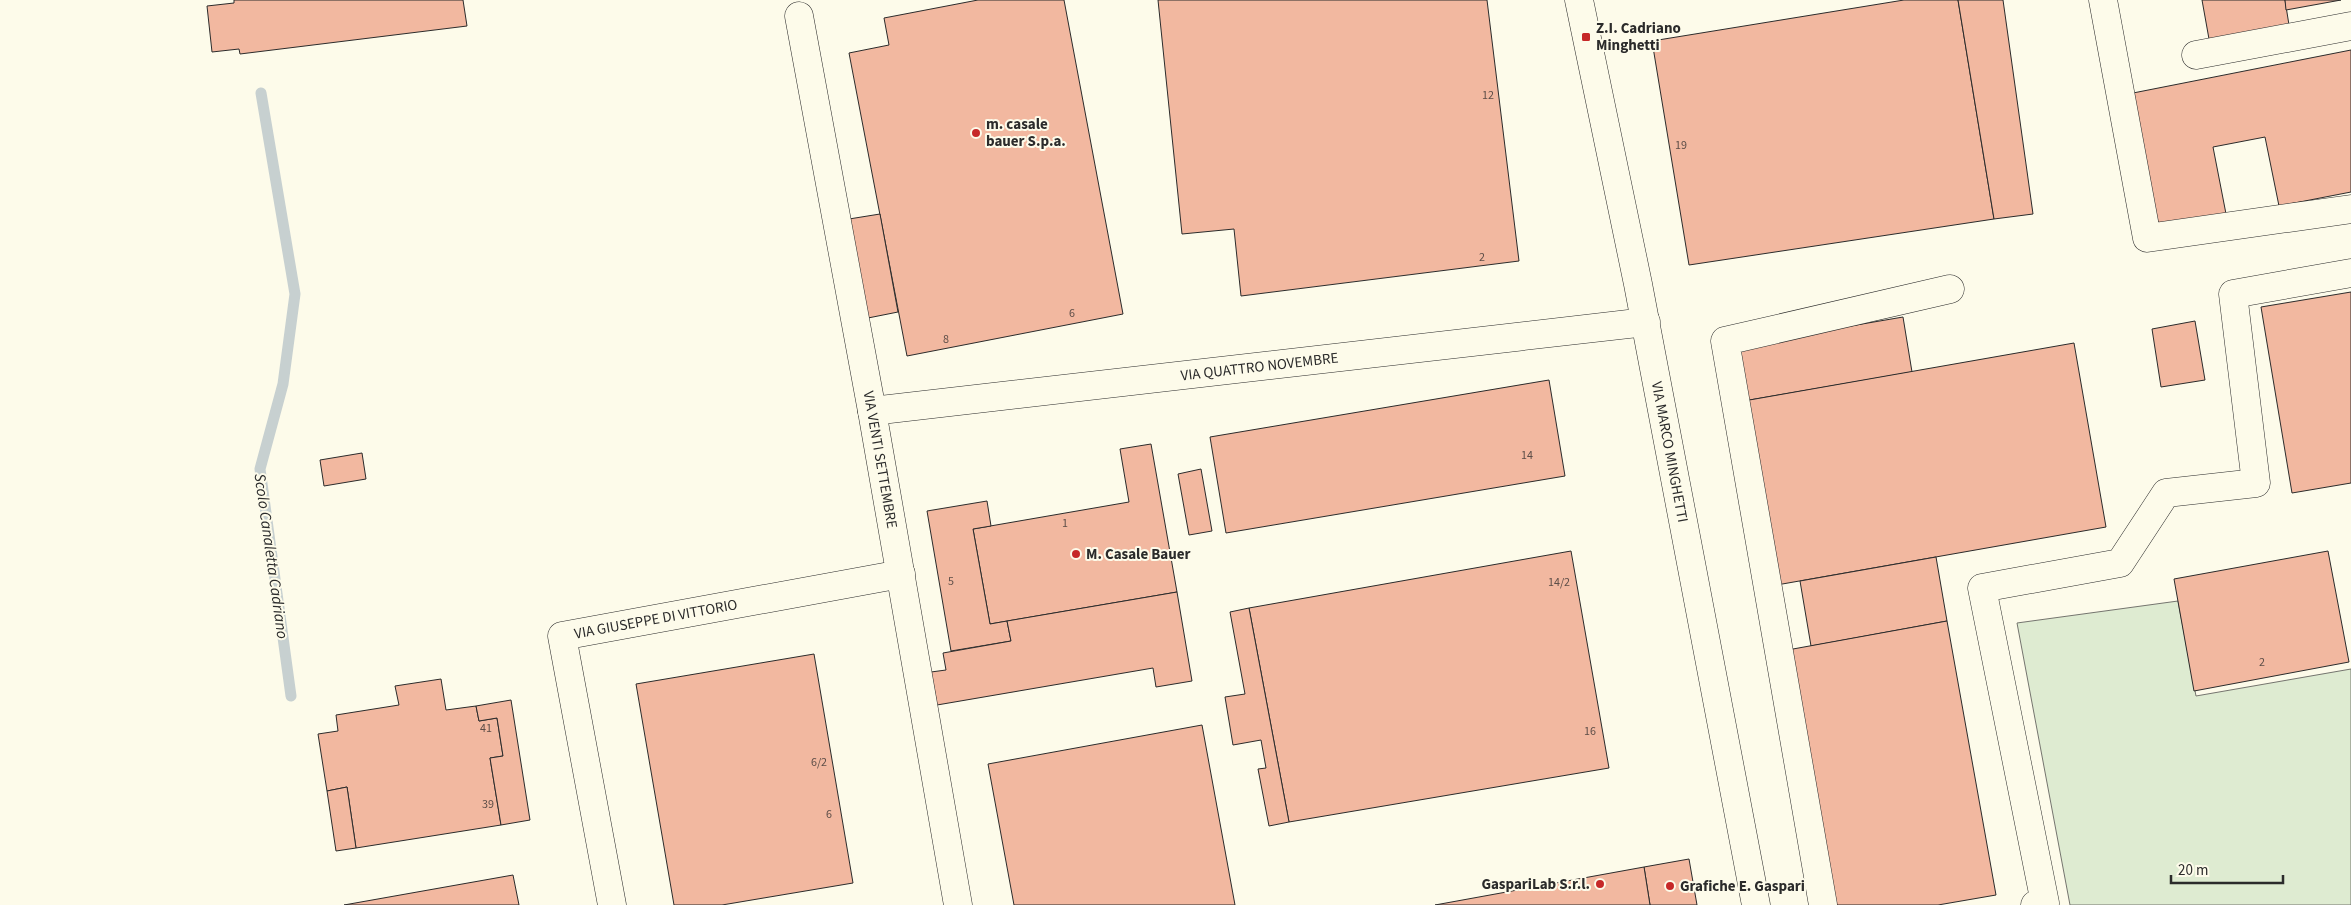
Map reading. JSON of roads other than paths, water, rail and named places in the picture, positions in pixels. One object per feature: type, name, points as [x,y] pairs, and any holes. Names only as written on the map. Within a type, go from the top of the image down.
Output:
[{"type":"street","name":"VIA MARCO MINGHETTI","points":[[1578,0],[1646,322],[1756,905]]},
{"type":"street","points":[[2103,0],[2147,238],[2351,209]]},
{"type":"street","name":"VIA VENTI SETTEMBRE","points":[[799,16],[872,411],[958,905]]},
{"type":"street","points":[[2196,55],[2351,26]]},
{"type":"street","points":[[2035,905],[2046,903],[1982,588],[2120,563],[2166,493],[2256,483],[2233,294],[2351,273]]},
{"type":"street","points":[[1823,905],[1725,341],[1950,289]]},
{"type":"street","name":"VIA QUATTRO NOVEMBRE","points":[[872,411],[1646,322]]},
{"type":"street","name":"VIA GIUSEPPE DI VITTORIO","points":[[612,905],[562,636],[901,574]]},
{"type":"waterway","name":"Scolo Canaletta Cadriano","points":[[261,93],[295,294],[283,384],[260,469],[291,696]]},
{"type":"place","name":"Z.I. Cadriano Minghetti","points":[[1586,37]]},
{"type":"place","name":"m. casale bauer S.p.a.","points":[[976,133]]},
{"type":"place","name":"M. Casale Bauer","points":[[1076,554]]},
{"type":"place","name":"GaspariLab S.r.l.","points":[[1600,884]]},
{"type":"place","name":"Grafiche E. Gaspari","points":[[1670,886]]}]
